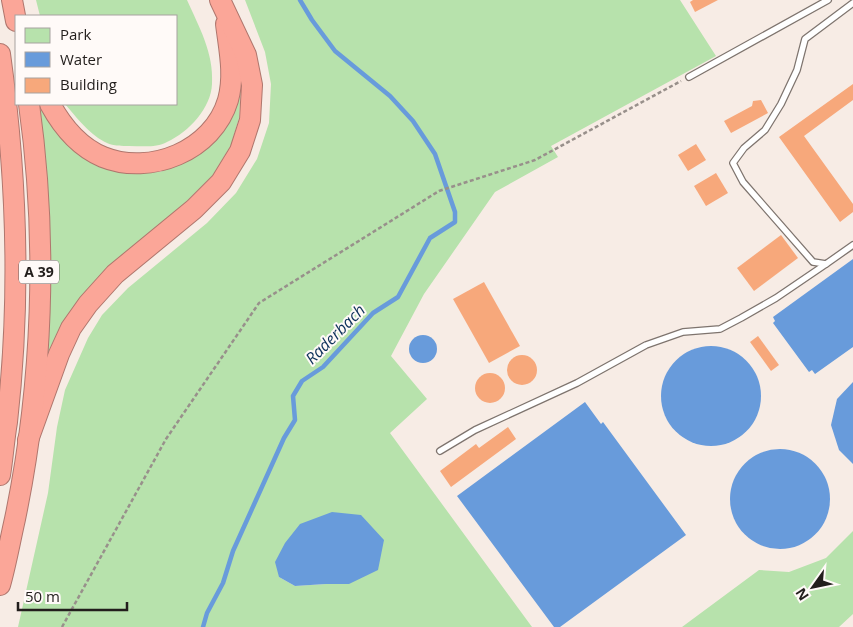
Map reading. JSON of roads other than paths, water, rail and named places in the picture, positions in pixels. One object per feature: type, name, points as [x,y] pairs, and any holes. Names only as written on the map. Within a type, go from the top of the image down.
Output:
[{"type":"highway","points":[[12,0],[15,16]]},
{"type":"highway","points":[[51,105],[60,121],[81,144],[103,157],[140,163],[157,162],[182,153],[206,136],[221,115],[228,100],[232,76],[222,5]]},
{"type":"highway","points":[[28,440],[59,354],[71,328],[88,304],[115,274],[194,209],[221,182],[240,151],[250,120],[252,85],[246,55],[222,5]]},
{"type":"highway","name":"A 39","points":[[0,54],[9,133],[16,236],[16,295],[11,382],[0,475]]},
{"type":"highway","name":"A 39","points":[[0,585],[24,478],[35,382],[39,313],[39,236],[33,131],[29,105]]},
{"type":"lane","points":[[689,77],[828,0]]},
{"type":"lane","points":[[826,264],[813,262],[743,182],[733,163],[744,148],[765,130],[782,104],[797,70],[805,39],[853,3]]},
{"type":"lane","points":[[440,451],[475,430],[577,383],[646,345],[683,332],[720,329],[776,298],[853,245]]},
{"type":"water","points":[[853,259],[853,347],[815,374],[812,370],[809,372],[773,323],[775,321],[773,317]]},
{"type":"water","points":[[423,335],[433,339],[437,349],[433,359],[423,363],[413,359],[409,349],[413,339]]},
{"type":"water","points":[[711,346],[721,347],[739,354],[753,368],[760,386],[760,406],[753,424],[739,438],[721,445],[711,446],[701,445],[683,438],[669,424],[662,406],[661,396],[662,386],[669,368],[683,354],[701,347]]},
{"type":"water","points":[[853,382],[853,464],[839,450],[831,425],[837,399]]},
{"type":"water","points":[[585,402],[601,424],[603,422],[686,535],[560,627],[554,627],[457,496]]},
{"type":"water","points":[[780,449],[790,450],[808,457],[822,471],[829,489],[829,509],[822,527],[808,541],[790,548],[780,549],[770,548],[752,541],[738,527],[731,509],[730,499],[731,489],[738,471],[752,457],[770,450]]},
{"type":"water","points":[[332,512],[361,515],[384,540],[378,570],[349,584],[295,586],[279,577],[275,562],[285,543],[300,524]]},
{"type":"waterway","name":"Raderbach","points":[[203,627],[207,613],[223,583],[233,551],[284,438],[295,420],[293,396],[302,381],[323,367],[373,313],[398,297],[430,238],[455,222],[455,212],[435,154],[413,121],[390,96],[335,51],[300,0]]}]
